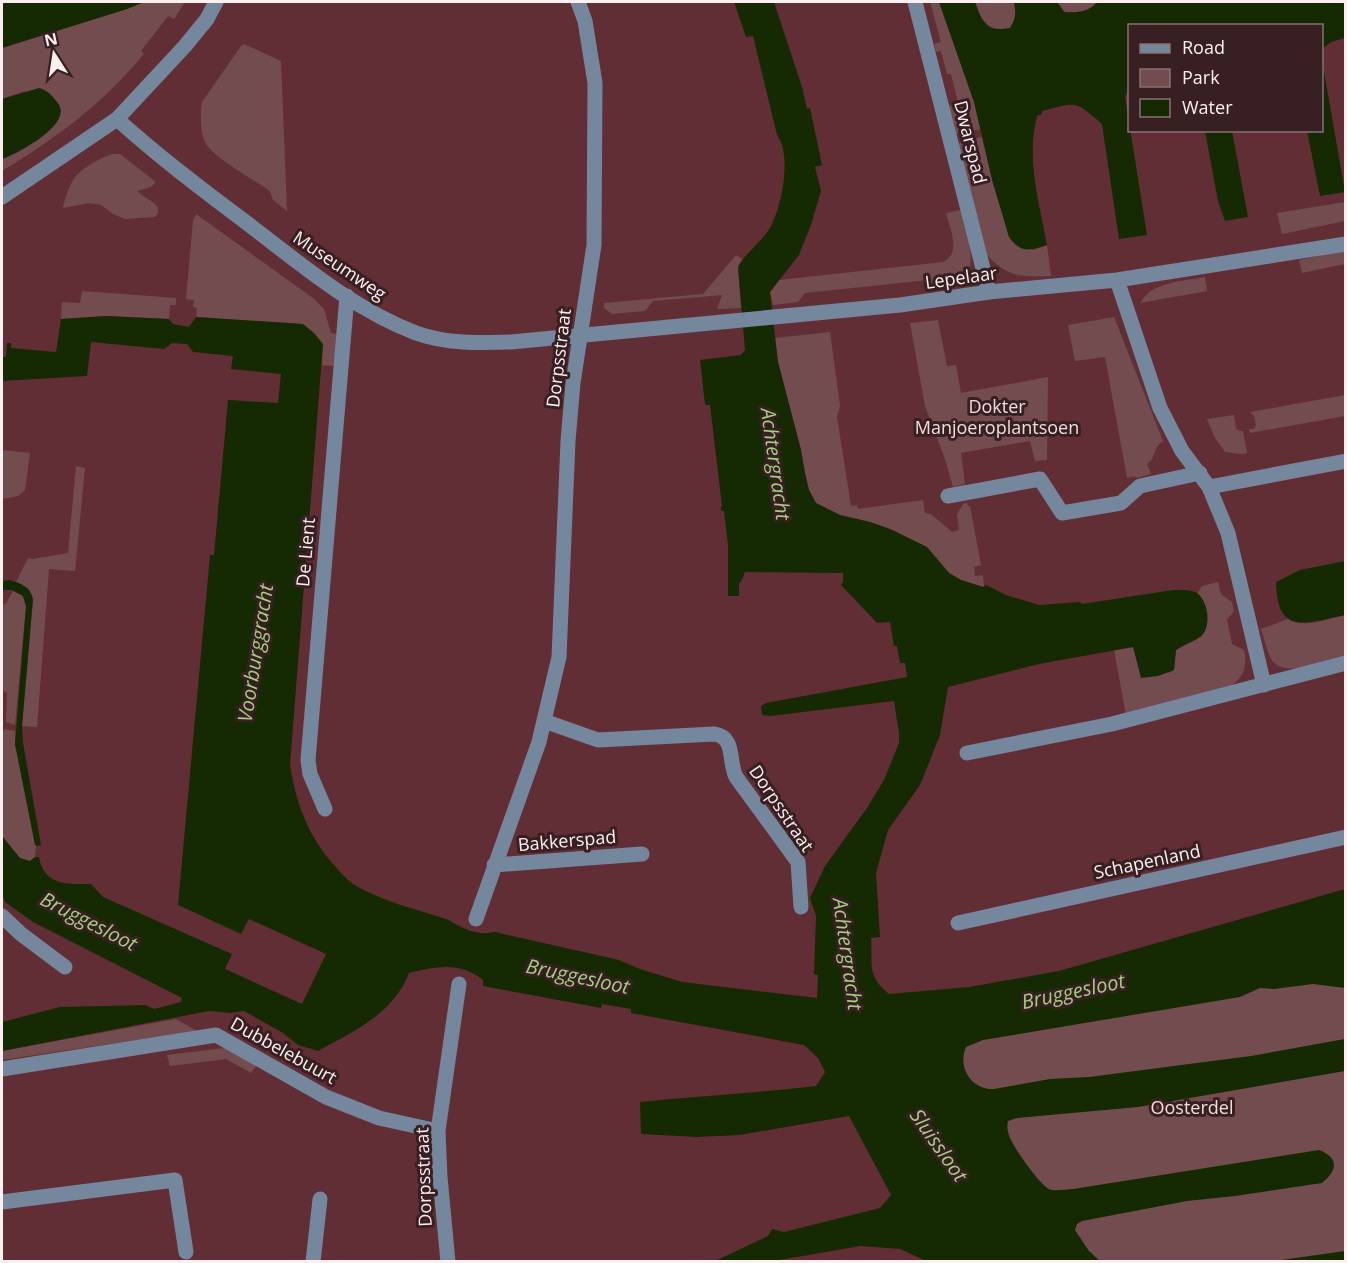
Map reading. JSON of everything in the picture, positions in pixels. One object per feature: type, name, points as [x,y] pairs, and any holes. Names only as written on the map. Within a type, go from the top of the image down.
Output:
[{"type":"street","points":[[2,197],[117,119],[185,46],[207,19],[216,2]]},
{"type":"street","name":"Dorpsstraat","points":[[476,919],[539,742],[559,657],[568,441],[573,383],[594,245],[595,83],[585,21],[578,2]]},
{"type":"street","name":"Dwarspad","points":[[915,2],[989,292]]},
{"type":"street","name":"Museumweg","points":[[117,119],[153,151],[311,272],[391,322],[434,338],[487,343],[580,337]]},
{"type":"street","name":"Lepelaar","points":[[580,337],[900,305],[989,292],[1117,280],[1346,244]]},
{"type":"street","points":[[1117,280],[1160,408],[1182,451],[1209,487],[1228,533],[1264,685]]},
{"type":"street","name":"De Lient","points":[[325,809],[310,774],[308,760],[347,296]]},
{"type":"street","points":[[1209,487],[1346,461]]},
{"type":"street","points":[[948,496],[1040,479],[1062,513],[1121,503],[1140,486],[1200,473]]},
{"type":"street","points":[[967,753],[1112,724],[1346,663]]},
{"type":"street","name":"Dorpsstraat","points":[[544,721],[598,740],[714,734],[723,736],[729,744],[732,769],[736,777],[798,861],[801,907]]},
{"type":"street","name":"Schapenland","points":[[958,922],[1346,837]]},
{"type":"street","name":"Bakkerspad","points":[[494,865],[642,854]]},
{"type":"street","points":[[2,916],[64,967]]},
{"type":"street","name":"Dorpsstraat","points":[[448,1262],[438,1131],[459,984]]},
{"type":"street","name":"Dubbelebuurt","points":[[2,1069],[216,1035],[326,1097],[379,1118],[438,1131]]},
{"type":"street","points":[[2,1202],[175,1180],[186,1252]]},
{"type":"street","points":[[313,1262],[320,1199]]},
{"type":"green space","points":[[144,2],[185,2],[174,19],[168,16],[141,51],[144,54],[112,89],[42,146],[2,171],[2,159],[28,145],[25,91],[2,99],[2,48]]},
{"type":"green space","points":[[930,2],[939,2],[974,102],[981,129],[956,134],[949,106],[958,103],[951,74],[947,74],[941,51],[936,52],[934,44],[941,42]]},
{"type":"green space","points":[[975,2],[1014,2],[1015,15],[1010,28],[991,28],[981,18]]},
{"type":"green space","points":[[1057,2],[1097,2],[1087,10],[1065,12]]},
{"type":"green space","points":[[244,44],[281,61],[287,211],[273,200],[270,191],[226,163],[211,150],[203,135],[202,102]]},
{"type":"green space","points":[[982,137],[1009,237],[1033,250],[1047,245],[1051,276],[1024,276],[1009,272],[987,255],[958,143]]},
{"type":"green space","points":[[120,154],[156,182],[151,187],[137,191],[158,207],[155,217],[125,219],[101,205],[90,203],[63,208],[71,183],[76,176],[94,162]]},
{"type":"green space","points":[[1345,202],[1345,221],[1282,234],[1277,213]]},
{"type":"green space","points":[[961,210],[968,235],[971,259],[969,270],[963,279],[954,285],[939,289],[928,280],[805,293],[798,302],[773,305],[770,292],[779,280],[943,262],[949,258],[953,247],[952,233],[946,213]]},
{"type":"green space","points":[[196,214],[313,298],[324,309],[331,333],[337,334],[334,366],[322,365],[323,344],[303,324],[196,317],[197,308],[193,307],[194,300],[186,299],[193,221]]},
{"type":"green space","points":[[1345,252],[1345,264],[1302,273],[1299,260]]},
{"type":"green space","points":[[736,255],[742,259],[738,267],[741,308],[717,309],[722,295],[653,301],[645,311],[612,314],[604,308],[604,303],[703,294]]},
{"type":"green space","points":[[1205,277],[1207,291],[1140,303],[1152,290],[1160,286]]},
{"type":"green space","points":[[82,291],[176,298],[176,305],[170,305],[169,319],[106,316],[61,319],[62,302],[80,303]]},
{"type":"green space","points":[[1114,317],[1163,441],[1147,464],[1151,474],[1136,478],[1135,476],[1127,478],[1105,357],[1075,361],[1068,325]]},
{"type":"green space","name":"Dokter Manjoeroplantsoen","points":[[938,320],[947,366],[956,365],[961,393],[1048,377],[1047,460],[1035,461],[1030,441],[961,453],[965,484],[953,487],[925,406],[910,323]]},
{"type":"green space","points":[[830,332],[840,406],[837,417],[851,506],[857,505],[858,509],[923,500],[925,513],[931,514],[952,532],[959,530],[957,514],[963,504],[967,503],[970,506],[981,565],[974,567],[975,576],[983,575],[984,587],[961,580],[949,573],[927,547],[890,529],[840,515],[816,503],[809,490],[778,362],[775,338]]},
{"type":"green space","points":[[1345,395],[1345,416],[1250,433],[1249,429],[1254,429],[1256,425],[1254,416],[1250,412]]},
{"type":"green space","points":[[1234,415],[1236,429],[1243,431],[1247,453],[1225,452],[1215,438],[1207,419]]},
{"type":"green space","points":[[2,450],[30,453],[25,490],[18,496],[2,499]]},
{"type":"green space","points":[[76,466],[85,468],[75,571],[49,569],[37,727],[22,726],[33,599],[29,589],[16,582],[28,558],[68,553]]},
{"type":"green space","points":[[1218,582],[1221,594],[1232,602],[1234,611],[1227,620],[1232,644],[1244,650],[1245,668],[1240,677],[1227,688],[1126,715],[1114,650],[1133,647],[1169,673],[1174,670],[1176,650],[1202,636],[1206,629],[1202,599],[1197,594],[1202,586]]},
{"type":"green space","points":[[13,591],[23,596],[26,606],[15,725],[6,722],[7,693],[2,690],[2,606]]},
{"type":"green space","points":[[1345,615],[1345,656],[1294,669],[1276,664],[1270,657],[1261,629],[1288,619],[1309,623]]},
{"type":"green space","points":[[5,729],[15,731],[15,744],[36,846],[35,857],[30,862],[19,858],[2,836],[2,734]]},
{"type":"green space","name":"Oosterdel","points":[[1345,899],[1345,1261],[1074,1261],[941,1045]]},
{"type":"green space","points":[[176,1019],[197,1031],[2,1060],[2,1051]]},
{"type":"green space","points":[[225,1048],[256,1066],[251,1073],[226,1059],[170,1066],[167,1055]]},
{"type":"water","points":[[9,2],[144,2],[2,48],[2,4]]},
{"type":"water","points":[[734,2],[774,2],[807,109],[810,108],[822,165],[815,167],[821,191],[799,255],[770,292],[778,362],[809,490],[816,503],[840,515],[890,529],[927,547],[949,573],[961,580],[983,587],[986,585],[1006,595],[1039,605],[1080,602],[1082,604],[1185,590],[1197,593],[1206,607],[1207,626],[1204,632],[1195,640],[1176,650],[1174,670],[1158,676],[1141,678],[1133,647],[1039,664],[948,687],[940,735],[920,785],[888,830],[876,873],[880,937],[871,938],[874,975],[889,994],[969,987],[1059,971],[1345,889],[1345,988],[1313,984],[1274,989],[1260,988],[1240,997],[983,1040],[966,1047],[963,1063],[973,1082],[979,1086],[994,1089],[1050,1079],[1089,1077],[1251,1056],[1345,1039],[1345,1071],[1138,1107],[1017,1118],[1008,1121],[1009,1135],[1020,1156],[1039,1180],[1051,1190],[1073,1189],[1319,1150],[1330,1157],[1334,1165],[1331,1173],[1322,1183],[1187,1201],[1082,1221],[1077,1224],[1075,1230],[1089,1251],[1100,1261],[926,1261],[900,1249],[860,1246],[774,1261],[715,1261],[768,1236],[772,1229],[784,1232],[880,1208],[891,1195],[849,1116],[740,1135],[697,1137],[641,1134],[640,1102],[816,1086],[825,1072],[818,1058],[804,1045],[631,1013],[631,1009],[602,1004],[601,1008],[483,986],[483,980],[474,974],[447,967],[409,973],[402,987],[383,1010],[358,1029],[318,1051],[298,1045],[283,1033],[244,1011],[230,1013],[209,1011],[2,1051],[2,1022],[60,1007],[145,1005],[154,1009],[181,1002],[182,998],[33,922],[5,902],[2,894],[2,836],[20,858],[30,861],[39,857],[46,873],[51,878],[65,883],[91,884],[103,897],[232,954],[225,969],[302,1004],[326,954],[249,919],[241,934],[178,905],[210,555],[214,555],[228,400],[278,403],[281,374],[231,369],[233,356],[193,352],[187,344],[172,343],[164,349],[91,342],[87,376],[2,381],[2,357],[6,357],[7,343],[11,343],[11,348],[56,352],[61,319],[106,316],[169,319],[173,324],[189,327],[196,317],[303,324],[323,344],[290,765],[296,793],[310,831],[325,854],[345,877],[358,887],[379,897],[449,920],[471,931],[495,932],[619,960],[682,982],[817,998],[818,975],[814,974],[816,916],[810,898],[825,866],[867,808],[884,780],[899,743],[894,701],[770,716],[762,715],[761,706],[766,703],[907,677],[905,663],[900,663],[897,646],[894,646],[890,622],[877,623],[841,585],[843,573],[745,572],[739,583],[739,596],[728,596],[728,545],[724,511],[721,511],[710,405],[705,405],[700,360],[741,355],[745,350],[738,267],[771,226],[779,206],[785,167],[782,144],[777,135],[753,36],[746,37]]},
{"type":"water","points":[[939,2],[975,2],[986,24],[995,29],[1002,29],[1010,28],[1013,22],[1014,2],[1057,2],[1064,12],[1078,12],[1087,10],[1097,2],[1345,2],[1345,38],[1331,42],[1323,48],[1323,24],[1128,24],[1128,90],[1125,97],[1128,132],[1131,132],[1147,235],[1119,239],[1102,124],[1080,107],[1069,105],[1042,111],[1042,114],[1037,116],[1034,132],[1033,165],[1047,245],[1035,249],[1017,246],[1009,237],[992,180],[974,102]]},
{"type":"water","points":[[1323,66],[1345,192],[1320,196],[1307,132],[1323,132]]},
{"type":"water","points":[[39,88],[51,95],[57,102],[61,110],[59,119],[43,136],[20,151],[2,159],[2,99]]},
{"type":"water","points":[[1205,132],[1232,132],[1248,217],[1225,221],[1218,201]]},
{"type":"water","points":[[1345,561],[1345,615],[1319,621],[1297,622],[1289,619],[1282,612],[1276,582],[1300,570]]},
{"type":"water","points":[[10,580],[27,588],[33,599],[22,726],[41,845],[38,846],[35,845],[15,744],[26,606],[23,596],[12,590],[2,590],[2,581]]},
{"type":"water","points":[[1345,1251],[1345,1261],[1274,1261]]},
{"type":"water label","name":"Achtergracht","points":[[776,464]]},
{"type":"water label","name":"Voorburggracht","points":[[255,653]]},
{"type":"water label","name":"Bruggesloot","points":[[89,921]]},
{"type":"water label","name":"Achtergracht","points":[[848,954]]},
{"type":"water label","name":"Bruggesloot","points":[[578,976]]},
{"type":"water label","name":"Bruggesloot","points":[[1073,991]]},
{"type":"water label","name":"Sluissloot","points":[[939,1145]]}]
